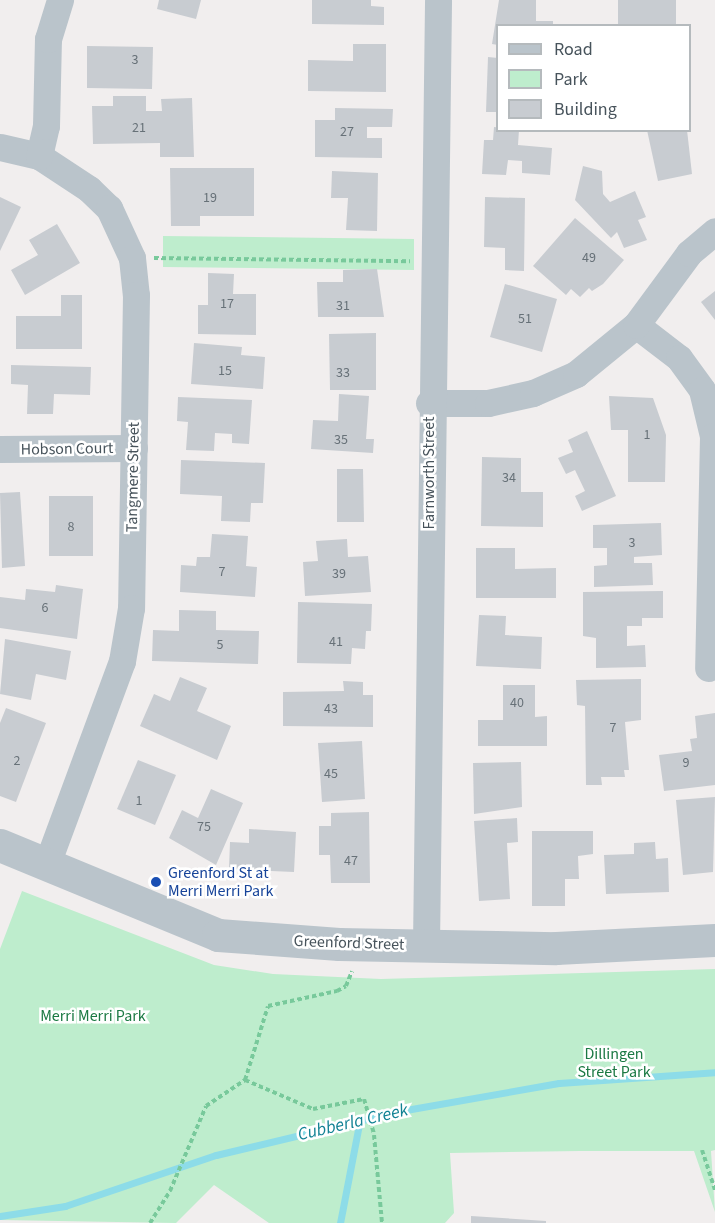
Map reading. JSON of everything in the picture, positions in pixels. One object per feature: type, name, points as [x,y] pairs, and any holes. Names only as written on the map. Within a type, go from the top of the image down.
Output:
[{"type":"street","points":[[39,156],[46,126],[48,39],[60,0]]},
{"type":"street","name":"Farnworth Street","points":[[426,945],[429,403],[438,0]]},
{"type":"street","name":"Tangmere Street","points":[[0,147],[39,156],[89,189],[109,208],[132,258],[136,294],[131,608],[122,661],[47,864]]},
{"type":"street","points":[[429,403],[488,403],[533,393],[576,374],[636,326],[690,253],[715,231]]},
{"type":"street","points":[[636,326],[679,358],[702,390],[713,436],[708,668]]},
{"type":"street","name":"Hobson Court","points":[[0,449],[134,448]]},
{"type":"street","name":"Greenford Street","points":[[0,845],[218,935],[426,945],[618,948],[715,940]]},
{"type":"path","points":[[132,258],[432,262]]},
{"type":"path","points":[[150,1223],[170,1191],[206,1106],[245,1080],[253,1064],[261,1017],[268,1006],[346,987],[352,970]]},
{"type":"path","points":[[245,1080],[313,1109],[364,1099],[374,1135],[382,1223]]},
{"type":"path","points":[[702,1150],[715,1190]]},
{"type":"green space","points":[[163,236],[414,239],[414,270],[163,267]]},
{"type":"green space","name":"Dillingen Street Park","points":[[22,891],[214,965],[273,974],[381,979],[715,969],[715,1150],[711,1151],[715,1212],[694,1151],[580,1151],[450,1153],[454,1213],[445,1223],[269,1223],[214,1185],[176,1223],[0,1220],[0,949]]},
{"type":"building","points":[[159,0],[201,0],[196,19],[157,9]]},
{"type":"building","points":[[312,0],[371,0],[371,6],[384,7],[384,25],[312,24]]},
{"type":"building","points":[[499,0],[536,0],[536,21],[553,21],[553,24],[496,24],[496,45],[492,44]]},
{"type":"building","points":[[618,0],[676,0],[676,24],[618,24]]},
{"type":"building","points":[[353,44],[386,44],[386,92],[308,91],[308,60],[353,61]]},
{"type":"building","points":[[87,46],[153,47],[152,89],[87,88]]},
{"type":"building","points":[[488,57],[496,58],[496,112],[486,112]]},
{"type":"building","points":[[113,96],[146,96],[146,111],[162,111],[161,99],[192,98],[194,157],[160,157],[160,143],[93,144],[92,106],[113,106]]},
{"type":"building","points":[[335,108],[393,109],[392,127],[367,127],[367,138],[382,138],[382,158],[315,157],[315,120],[335,120]]},
{"type":"building","points":[[494,127],[496,127],[496,132],[519,132],[518,145],[552,148],[550,175],[522,173],[522,161],[508,160],[506,175],[482,174],[484,140],[493,140]]},
{"type":"building","points":[[647,132],[687,132],[692,174],[658,181]]},
{"type":"building","points":[[583,166],[602,171],[603,194],[610,202],[635,191],[646,217],[638,220],[647,240],[624,248],[617,232],[611,238],[575,200]]},
{"type":"building","points":[[170,168],[254,168],[254,216],[200,216],[200,226],[171,226]]},
{"type":"building","points":[[332,171],[378,173],[377,231],[346,230],[348,198],[331,198]]},
{"type":"building","points":[[0,197],[21,207],[0,251]]},
{"type":"building","points":[[485,197],[525,198],[524,271],[505,270],[505,248],[484,247]]},
{"type":"building","points":[[575,218],[624,260],[603,284],[592,291],[589,288],[580,297],[571,289],[566,295],[533,266]]},
{"type":"building","points":[[57,224],[80,263],[25,295],[11,270],[38,255],[29,240]]},
{"type":"building","points":[[377,269],[384,317],[318,317],[317,282],[343,282],[343,270]]},
{"type":"building","points":[[208,273],[234,274],[233,294],[256,294],[256,335],[198,334],[198,305],[208,305]]},
{"type":"building","points":[[505,284],[557,299],[542,352],[490,337]]},
{"type":"building","points":[[715,291],[715,320],[701,302]]},
{"type":"building","points":[[61,295],[82,295],[82,349],[16,349],[16,316],[61,316]]},
{"type":"building","points":[[376,333],[376,390],[330,390],[329,334]]},
{"type":"building","points":[[194,343],[242,347],[241,355],[265,357],[263,389],[191,384]]},
{"type":"building","points":[[11,365],[91,367],[90,395],[54,394],[53,414],[27,414],[28,385],[11,384]]},
{"type":"building","points":[[339,394],[369,396],[366,439],[374,439],[373,453],[311,449],[313,420],[338,421]]},
{"type":"building","points":[[609,396],[653,398],[666,435],[665,482],[628,482],[628,430],[611,430]]},
{"type":"building","points":[[178,397],[252,400],[249,444],[232,443],[232,434],[215,433],[214,451],[186,450],[188,422],[177,421]]},
{"type":"building","points":[[587,431],[616,496],[582,511],[575,496],[585,491],[575,470],[566,474],[558,458],[573,452],[568,440]]},
{"type":"building","points":[[482,457],[521,458],[521,492],[543,492],[543,527],[481,526]]},
{"type":"building","points":[[181,460],[265,463],[263,503],[251,503],[250,522],[221,521],[222,496],[180,494]]},
{"type":"building","points":[[337,469],[363,469],[364,522],[337,522]]},
{"type":"building","points":[[20,492],[25,566],[2,568],[0,493]]},
{"type":"building","points":[[49,496],[93,496],[93,556],[49,556]]},
{"type":"building","points":[[661,523],[662,555],[634,557],[634,563],[652,563],[653,585],[594,587],[594,566],[607,565],[607,548],[593,548],[593,525]]},
{"type":"building","points":[[212,534],[248,536],[246,566],[257,567],[255,597],[180,592],[181,565],[196,566],[197,557],[210,557]]},
{"type":"building","points":[[347,539],[348,557],[368,556],[371,592],[305,596],[303,562],[318,561],[316,541]]},
{"type":"building","points":[[476,548],[515,548],[515,569],[556,568],[556,598],[476,598]]},
{"type":"building","points":[[56,585],[83,589],[77,639],[0,628],[0,597],[25,600],[26,589],[55,592]]},
{"type":"building","points":[[663,591],[663,618],[642,618],[642,626],[627,626],[627,646],[645,645],[646,667],[596,668],[596,638],[583,636],[583,592]]},
{"type":"building","points":[[298,602],[372,604],[371,631],[366,631],[365,649],[352,648],[351,664],[297,663]]},
{"type":"building","points":[[179,610],[216,611],[216,630],[259,631],[258,664],[152,661],[153,630],[179,631]]},
{"type":"building","points":[[479,615],[506,616],[505,635],[542,637],[541,669],[476,666]]},
{"type":"building","points":[[5,639],[71,651],[66,680],[36,674],[31,700],[0,694]]},
{"type":"building","points":[[180,677],[207,688],[197,711],[231,726],[217,760],[140,726],[154,694],[170,701]]},
{"type":"building","points":[[641,679],[641,720],[625,722],[629,770],[624,770],[625,777],[601,777],[602,785],[586,785],[585,706],[577,705],[576,680]]},
{"type":"building","points":[[343,681],[363,682],[363,695],[373,695],[373,727],[283,726],[283,692],[344,691]]},
{"type":"building","points":[[503,685],[535,685],[535,717],[547,716],[547,746],[478,746],[478,720],[503,720]]},
{"type":"building","points":[[6,708],[46,723],[16,802],[0,796],[0,723]]},
{"type":"building","points":[[715,713],[715,785],[664,791],[659,755],[692,751],[690,739],[697,738],[695,716]]},
{"type":"building","points":[[362,741],[365,799],[322,802],[318,743]]},
{"type":"building","points":[[138,760],[176,775],[155,825],[117,809]]},
{"type":"building","points":[[521,762],[522,807],[474,814],[473,763]]},
{"type":"building","points":[[211,789],[243,803],[216,865],[169,838],[182,810],[198,818]]},
{"type":"building","points":[[715,797],[713,872],[683,875],[676,800]]},
{"type":"building","points":[[369,812],[370,883],[331,883],[330,855],[319,855],[319,826],[331,826],[331,813]]},
{"type":"building","points":[[517,818],[518,842],[507,843],[510,899],[479,901],[474,821]]},
{"type":"building","points":[[249,829],[296,832],[294,872],[229,869],[230,842],[249,843]]},
{"type":"building","points":[[532,831],[593,831],[593,854],[578,856],[579,879],[565,879],[565,906],[532,906]]},
{"type":"building","points":[[655,842],[656,859],[668,858],[669,892],[606,894],[604,855],[634,854],[634,843]]},
{"type":"building","points":[[471,1216],[546,1221],[546,1223],[471,1223]]},
{"type":"waterway","name":"Cubberla Creek","points":[[0,1216],[65,1206],[216,1155],[400,1111],[559,1083],[715,1072]]},
{"type":"waterway","points":[[340,1223],[360,1119]]},
{"type":"place","name":"Greenford St at Merri Merri Park","points":[[156,882]]},
{"type":"park label","name":"Merri Merri Park","points":[[93,1016]]}]
